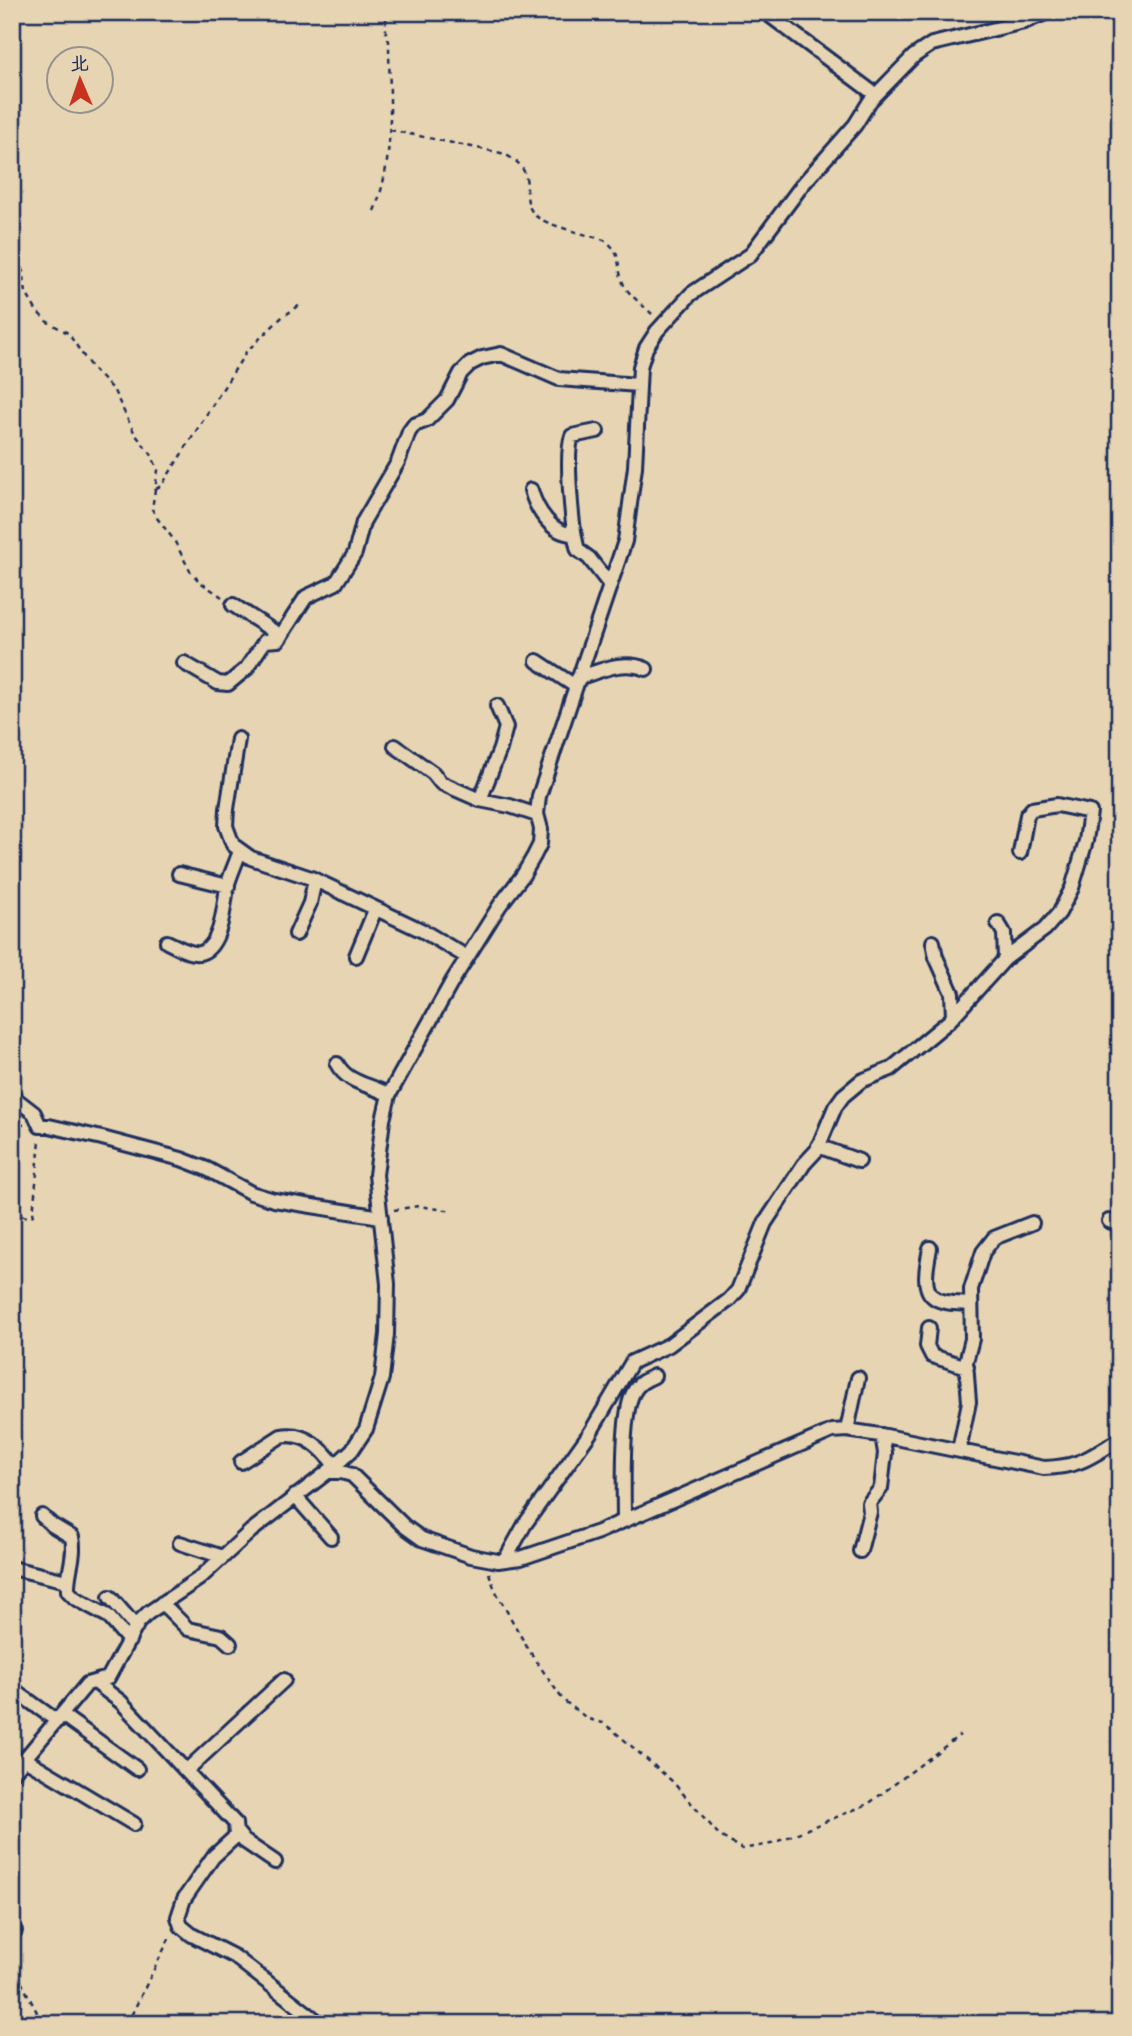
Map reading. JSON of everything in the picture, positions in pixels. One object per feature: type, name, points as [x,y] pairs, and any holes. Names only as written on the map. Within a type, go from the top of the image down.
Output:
[{"type":"street","points":[[765,12],[876,95]]},
{"type":"street","points":[[12,1774],[87,1684],[108,1678],[136,1627],[148,1613],[200,1578],[295,1496],[331,1469],[352,1450],[366,1429],[382,1378],[387,1334],[388,1284],[376,1175],[389,1096],[467,957],[523,875],[540,844],[541,830],[537,816],[542,786],[625,541],[635,467],[638,384],[646,348],[663,324],[691,294],[750,255],[803,184],[855,125],[876,95],[914,56],[932,44],[1024,22],[1048,12]]},
{"type":"street","points":[[184,663],[218,683],[228,684],[246,669],[265,641],[278,640],[306,597],[336,583],[355,553],[363,522],[398,461],[409,432],[447,400],[461,373],[470,364],[482,358],[502,354],[559,379],[638,384]]},
{"type":"street","points":[[597,431],[572,436],[570,442],[574,534],[578,550],[589,558],[610,585]]},
{"type":"street","points":[[531,490],[535,506],[543,516],[559,530],[574,534]]},
{"type":"street","points":[[233,605],[281,636]]},
{"type":"street","points":[[537,661],[577,682]]},
{"type":"street","points":[[577,682],[615,666],[629,664],[646,669]]},
{"type":"street","points":[[480,800],[506,727],[497,706]]},
{"type":"street","points":[[238,739],[226,826],[233,845],[260,861],[315,880],[423,931],[467,957]]},
{"type":"street","points":[[396,746],[433,773],[441,783],[480,800],[510,806],[537,816]]},
{"type":"street","points":[[505,1560],[525,1524],[590,1433],[632,1362],[669,1345],[729,1300],[738,1290],[765,1223],[818,1146],[835,1107],[852,1088],[891,1069],[953,1017],[1005,959],[1045,929],[1059,913],[1072,888],[1086,841],[1090,812],[1057,804],[1032,809],[1027,815],[1020,852]]},
{"type":"street","points":[[167,942],[197,954],[205,952],[221,924],[228,886],[240,851]]},
{"type":"street","points":[[179,874],[228,886]]},
{"type":"street","points":[[296,934],[310,903],[315,880]]},
{"type":"street","points":[[356,956],[375,910]]},
{"type":"street","points":[[998,923],[1004,933],[1005,959]]},
{"type":"street","points":[[933,942],[936,957],[952,993],[953,1017]]},
{"type":"street","points":[[337,1064],[343,1075],[389,1096]]},
{"type":"street","points":[[12,1096],[34,1113],[40,1126],[172,1156],[207,1169],[251,1193],[274,1200],[381,1214]]},
{"type":"street","points":[[818,1146],[859,1161]]},
{"type":"street","points":[[959,1450],[968,1402],[967,1367],[972,1339],[971,1289],[983,1252],[994,1238],[1032,1223]]},
{"type":"street","points":[[930,1248],[926,1277],[930,1294],[936,1299],[970,1304]]},
{"type":"street","points":[[929,1328],[927,1346],[932,1356],[967,1367]]},
{"type":"street","points":[[624,1521],[625,1432],[630,1399],[640,1383],[654,1376]]},
{"type":"street","points":[[847,1430],[858,1378]]},
{"type":"street","points":[[331,1469],[352,1475],[404,1526],[422,1539],[488,1560],[505,1560],[532,1555],[624,1521],[832,1431],[847,1430],[882,1435],[1034,1467],[1066,1467],[1084,1461],[1120,1439]]},
{"type":"street","points":[[241,1462],[288,1434],[303,1437],[326,1453],[331,1469]]},
{"type":"street","points":[[860,1551],[870,1503],[881,1488],[884,1453],[882,1435]]},
{"type":"street","points":[[295,1496],[331,1537]]},
{"type":"street","points":[[42,1516],[72,1537],[74,1560],[67,1581],[68,1591],[75,1598],[108,1616],[129,1641]]},
{"type":"street","points":[[180,1543],[223,1557]]},
{"type":"street","points":[[12,1568],[67,1581]]},
{"type":"street","points":[[110,1597],[136,1627]]},
{"type":"street","points":[[162,1603],[188,1629],[221,1636],[230,1644]]},
{"type":"street","points":[[187,1770],[284,1680]]},
{"type":"street","points":[[95,1682],[121,1702],[235,1823],[236,1836],[213,1857],[188,1891],[179,1911],[180,1923],[192,1935],[235,1958],[321,2024]]},
{"type":"street","points":[[14,1690],[137,1769]]},
{"type":"street","points":[[26,1759],[134,1824]]},
{"type":"street","points":[[236,1831],[244,1841],[265,1852],[275,1861]]},
{"type":"path","points":[[374,211],[385,171],[390,130],[386,12]]},
{"type":"path","points":[[390,130],[515,158],[525,174],[529,204],[534,214],[543,221],[612,245],[617,253],[626,289],[663,324]]},
{"type":"path","points":[[12,250],[23,272],[26,293],[36,310],[46,321],[68,333],[91,367],[114,391],[135,434],[151,454],[158,470],[152,509],[174,540],[190,571],[200,582],[233,605]]},
{"type":"path","points":[[156,489],[162,485],[200,428],[246,352],[281,318],[300,305]]},
{"type":"path","points":[[12,1214],[29,1217],[33,1215],[40,1126]]},
{"type":"path","points":[[381,1214],[418,1206],[453,1211]]},
{"type":"path","points":[[488,1560],[495,1590],[528,1649],[563,1700],[588,1719],[603,1723],[615,1732],[672,1781],[720,1836],[742,1849],[771,1844],[868,1804],[960,1735]]},
{"type":"path","points":[[127,2024],[172,1933],[180,1923]]},
{"type":"path","points":[[12,1964],[42,2022]]}]
